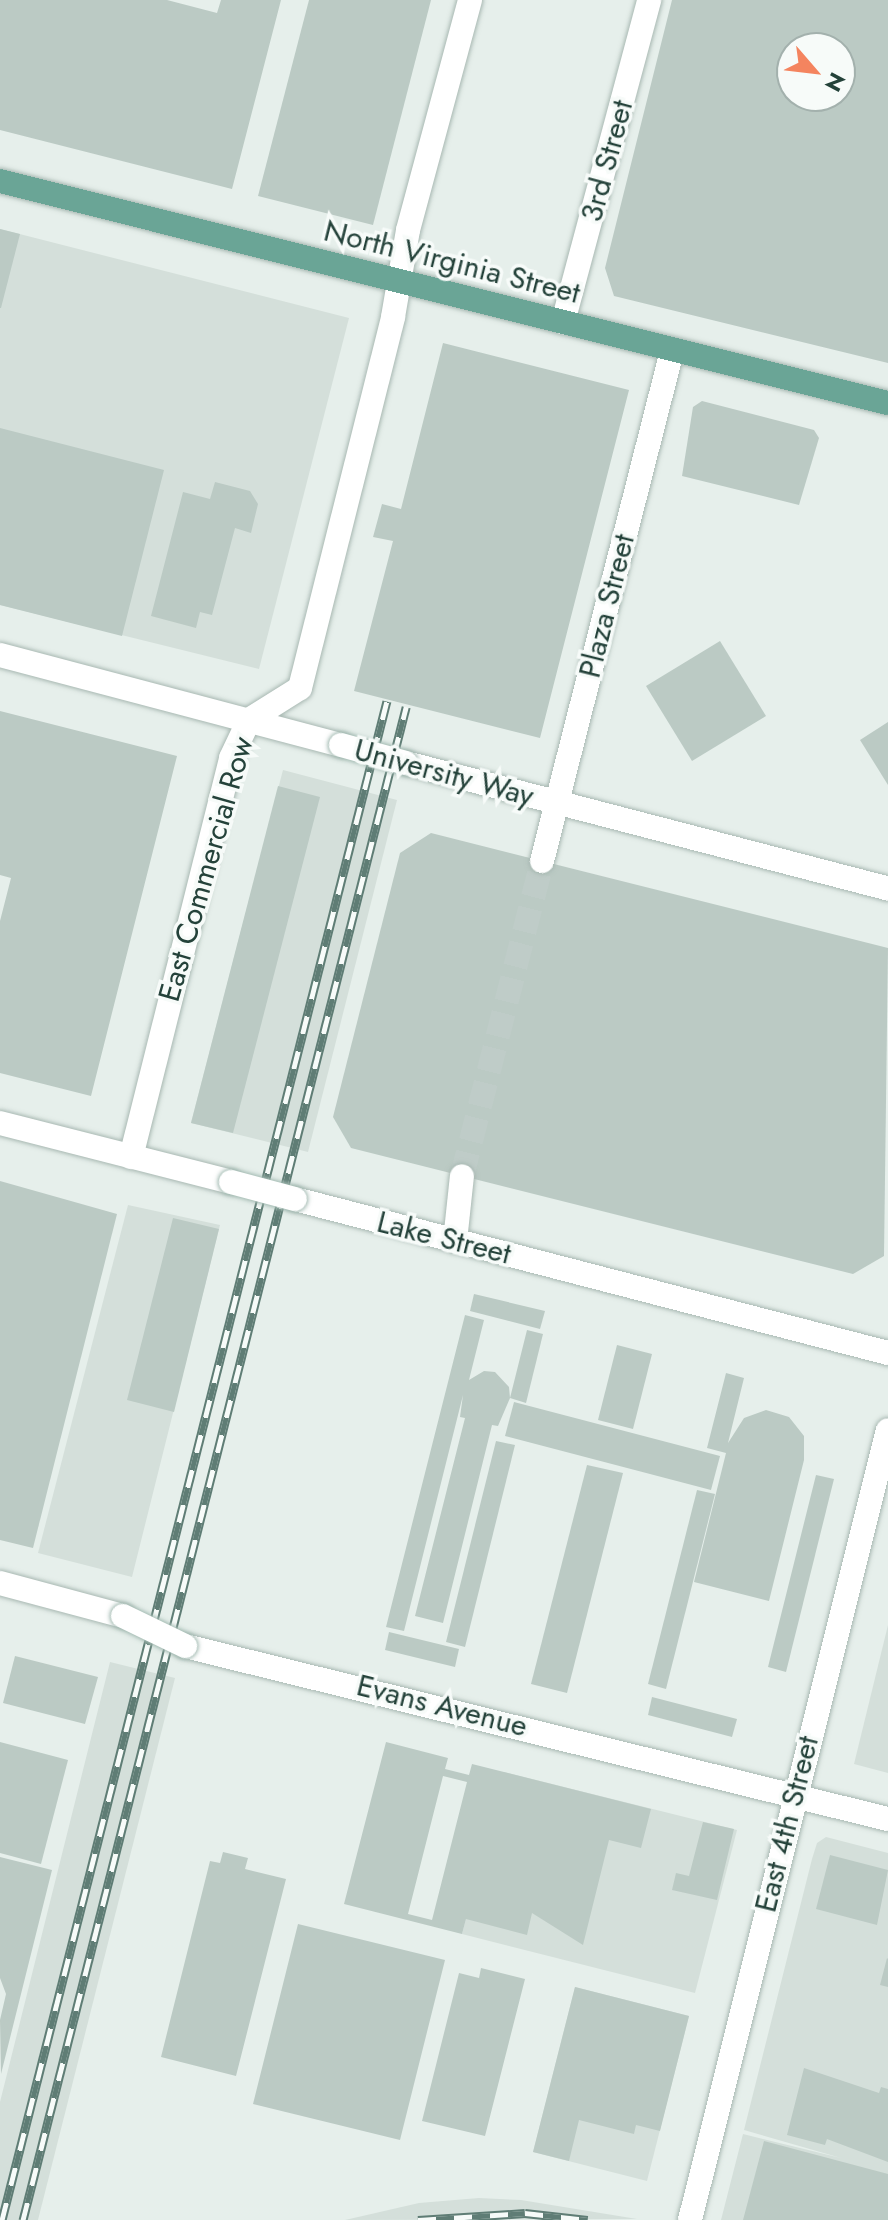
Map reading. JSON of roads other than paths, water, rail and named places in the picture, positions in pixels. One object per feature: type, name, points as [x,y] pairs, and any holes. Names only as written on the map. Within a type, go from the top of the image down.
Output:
[{"type":"main road","name":"North Virginia Street","points":[[0,181],[888,403]]},
{"type":"street","name":"East Commercial Row","points":[[131,1157],[231,758],[249,720],[300,688],[399,282],[408,230],[470,0]]},
{"type":"street","name":"3rd Street","points":[[563,322],[649,0]]},
{"type":"street","name":"Plaza Street","points":[[542,861],[672,351]]},
{"type":"street","name":"University Way","points":[[0,655],[888,889]]},
{"type":"street","name":"Lake Street","points":[[0,1123],[888,1353]]},
{"type":"street","points":[[455,1241],[462,1176]]},
{"type":"street","name":"East 4th Street","points":[[690,2220],[888,1430]]},
{"type":"street","name":"Evans Avenue","points":[[0,1583],[123,1616],[185,1646],[888,1819]]},
{"type":"tunnel","points":[[462,1176],[542,861]]},
{"type":"railway","points":[[2,2220],[387,701]]},
{"type":"railway","points":[[23,2220],[406,707]]},
{"type":"railway","points":[[418,2220],[525,2213],[588,2220]]}]
